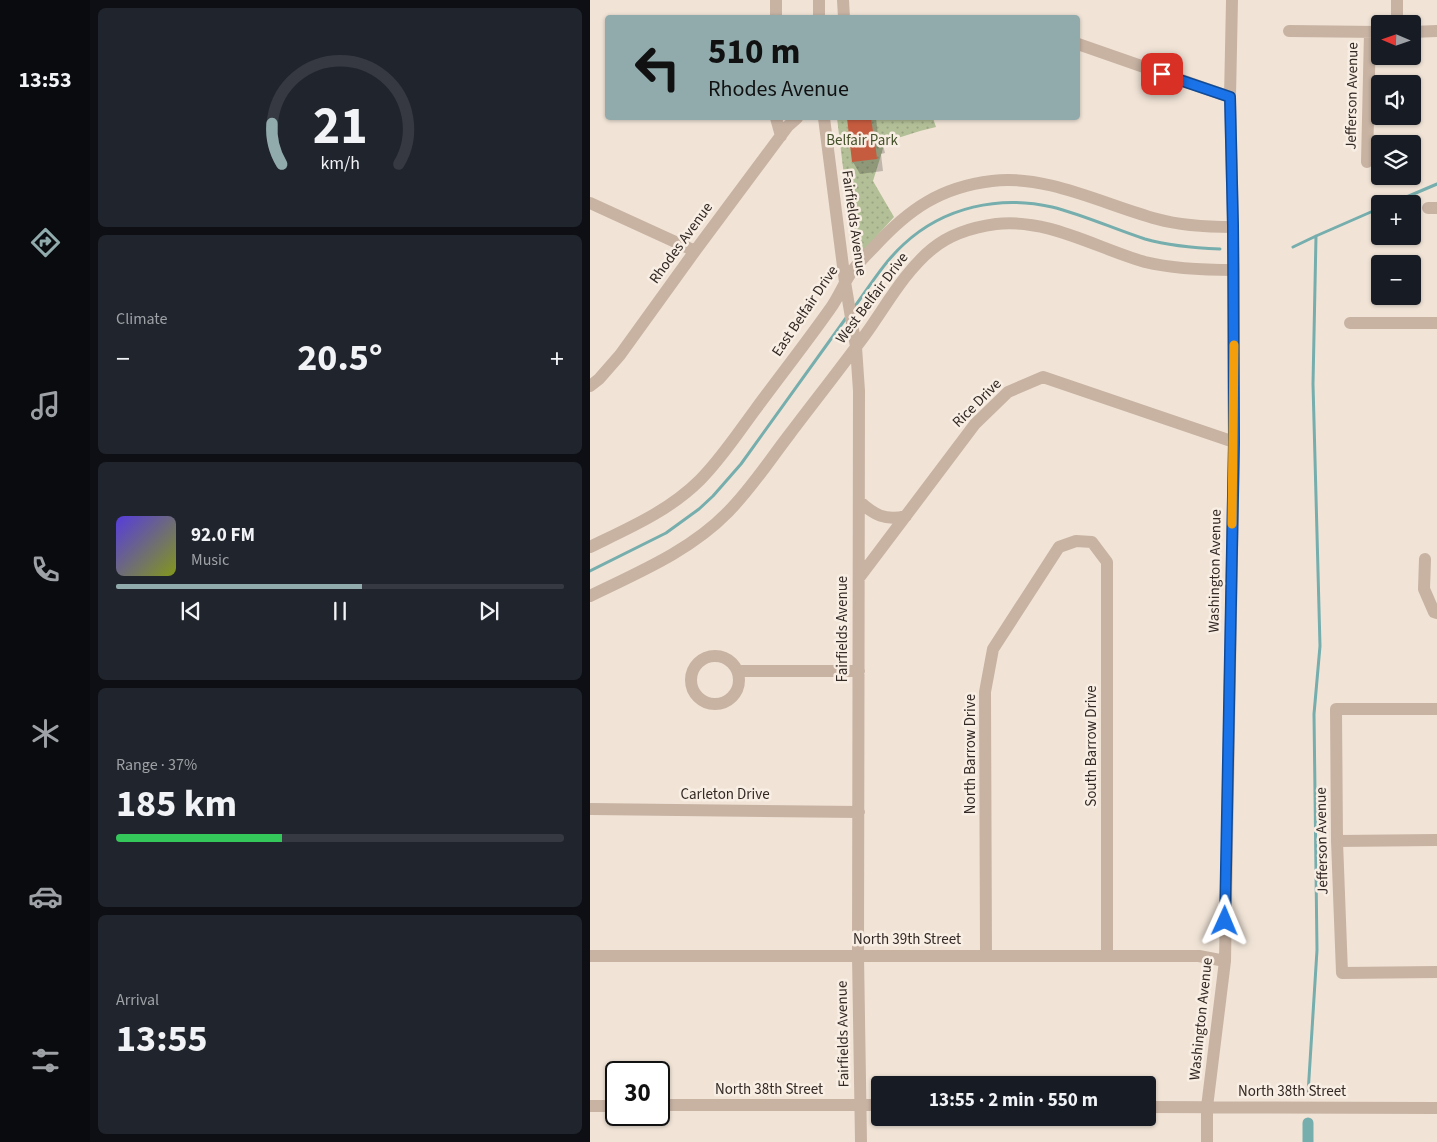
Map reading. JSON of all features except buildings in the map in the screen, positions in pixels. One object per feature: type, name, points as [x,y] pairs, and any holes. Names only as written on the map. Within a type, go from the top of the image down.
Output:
[{"type":"street","points":[[776,0],[776,15]]},
{"type":"street","points":[[818,0],[818,15]]},
{"type":"street","points":[[843,0],[844,15]]},
{"type":"street","name":"Washington Avenue","points":[[1207,1142],[1207,1107],[1224,960],[1234,442],[1234,270],[1230,97],[1232,0]]},
{"type":"street","points":[[1397,0],[1397,15]]},
{"type":"street","points":[[1289,31],[1371,32]]},
{"type":"street","points":[[1421,32],[1437,31]]},
{"type":"street","points":[[1080,45],[1230,97]]},
{"type":"street","name":"Jefferson Avenue","points":[[1367,162],[1373,65]]},
{"type":"street","points":[[777,120],[781,136]]},
{"type":"street","name":"Rhodes Avenue","points":[[590,386],[599,379],[620,355],[695,250],[781,136],[796,120]]},
{"type":"street","name":"Fairfields Avenue","points":[[824,120],[845,282],[855,342],[859,391],[858,956],[860,1142]]},
{"type":"street","name":"East Belfair Drive","points":[[590,547],[657,514],[700,480],[722,454],[832,306],[853,269],[892,227],[910,212],[950,190],[995,180],[1042,182],[1141,215],[1176,224],[1233,226]]},
{"type":"street","points":[[590,203],[695,250]]},
{"type":"street","name":"West Belfair Drive","points":[[590,596],[676,553],[716,524],[728,512],[751,486],[898,286],[922,258],[945,240],[977,227],[998,224],[1030,225],[1059,232],[1144,261],[1187,269],[1234,270]]},
{"type":"street","points":[[1350,323],[1437,322]]},
{"type":"street","name":"Rice Drive","points":[[858,578],[975,424],[1008,392],[1043,377],[1234,442]]},
{"type":"street","points":[[859,501],[877,515],[891,518],[906,516]]},
{"type":"street","name":"North Barrow Drive","points":[[986,955],[985,692],[993,649],[1059,547],[1076,541],[1092,542]]},
{"type":"street","name":"South Barrow Drive","points":[[1092,542],[1107,562],[1107,956]]},
{"type":"street","points":[[1425,559],[1424,589],[1434,612],[1437,613]]},
{"type":"street","points":[[738,671],[858,671]]},
{"type":"street","name":"Jefferson Avenue","points":[[1437,709],[1336,709],[1337,841],[1342,973],[1437,972]]},
{"type":"street","name":"Carleton Drive","points":[[590,809],[859,812]]},
{"type":"street","points":[[1337,841],[1437,840]]},
{"type":"street","name":"North 39th Street","points":[[590,956],[1199,956],[1224,960]]},
{"type":"street","name":"North 38th Street","points":[[670,1106],[871,1105]]},
{"type":"street","points":[[590,1106],[605,1106]]},
{"type":"street","name":"North 38th Street","points":[[1156,1107],[1437,1108]]},
{"type":"green space","name":"Belfair Park","points":[[837,120],[934,120],[936,127],[885,142],[873,181],[894,217],[864,250],[853,250]]},
{"type":"waterway","points":[[1411,195],[1437,184]]},
{"type":"waterway","points":[[853,309],[877,275],[904,244],[920,231],[937,221],[973,207],[1012,203],[1052,207],[1145,239],[1182,246],[1220,249]]},
{"type":"waterway","points":[[1293,247],[1371,212]]},
{"type":"waterway","points":[[1308,1094],[1317,950],[1314,714],[1320,646],[1313,384],[1316,236]]},
{"type":"waterway","points":[[590,571],[666,533],[699,509],[713,496],[741,464],[846,318]]},
{"type":"waterway","points":[[1308,1123],[1308,1142]]},
{"type":"slow traffic","points":[[1232,524],[1234,345]]},
{"type":"route","points":[[1162,74],[1230,97],[1233,226],[1234,442],[1225,921]]}]
